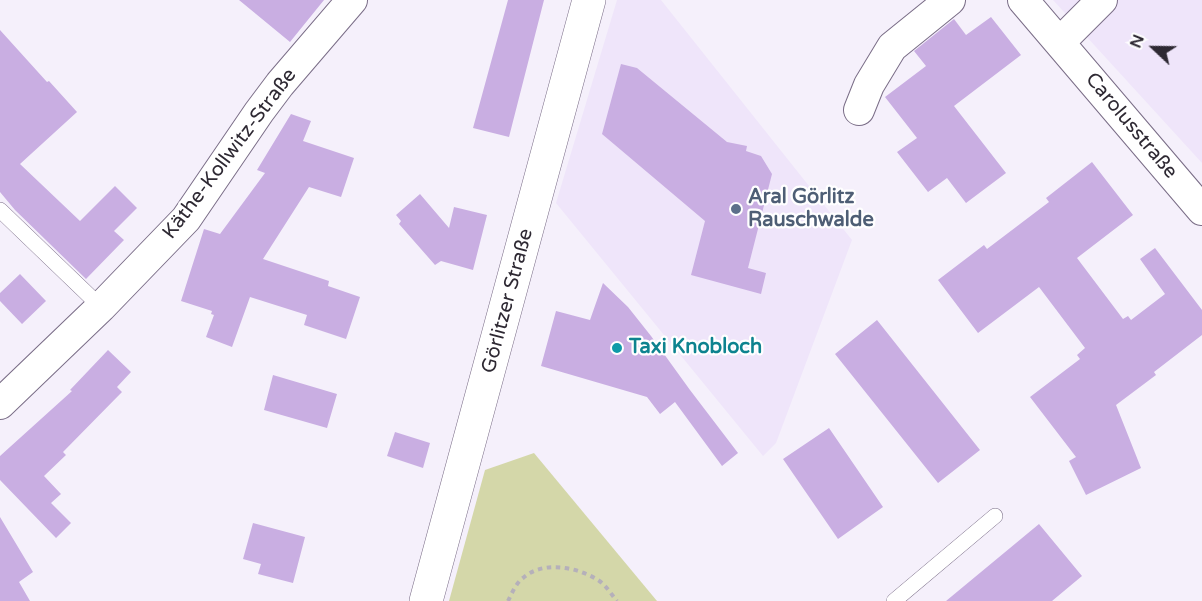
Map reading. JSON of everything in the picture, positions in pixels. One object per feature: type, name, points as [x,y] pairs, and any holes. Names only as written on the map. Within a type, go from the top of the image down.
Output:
[{"type":"street","name":"Käthe-Kollwitz-Straße","points":[[0,404],[101,307],[186,219],[280,84],[352,0]]},
{"type":"street","name":"Görlitzer Straße","points":[[426,601],[589,0]]},
{"type":"street","points":[[859,110],[869,85],[892,47],[950,0]]},
{"type":"street","name":"Carolusstraße","points":[[1023,0],[1202,210]]},
{"type":"street","points":[[1060,42],[1102,0]]},
{"type":"lane","points":[[0,210],[101,307]]},
{"type":"lane","points":[[894,601],[994,516]]},
{"type":"path","points":[[508,601],[523,577],[540,569],[555,567],[578,571],[598,581],[617,601]]},
{"type":"shaded area","points":[[617,0],[661,0],[852,240],[776,443],[763,456],[556,203]]},
{"type":"shaded area","points":[[1053,0],[1202,0],[1202,163]]},
{"type":"green space","points":[[534,453],[657,601],[449,601],[485,470]]},
{"type":"building","points":[[239,0],[324,0],[290,42]]},
{"type":"building","points":[[508,0],[544,0],[509,137],[473,128]]},
{"type":"building","points":[[991,17],[1021,55],[954,106],[1006,173],[966,203],[947,178],[928,192],[897,152],[917,138],[885,97],[926,66],[914,51],[954,19],[966,35]]},
{"type":"building","points":[[0,30],[77,112],[20,164],[80,221],[115,186],[137,208],[114,231],[124,240],[86,279],[15,210],[0,192]]},
{"type":"building","points":[[621,64],[637,68],[727,142],[747,146],[746,151],[761,156],[772,174],[748,268],[766,273],[761,294],[691,275],[705,221],[602,134]]},
{"type":"building","points":[[291,114],[311,121],[303,141],[354,158],[341,197],[309,187],[263,259],[329,281],[328,286],[360,297],[346,339],[304,325],[307,315],[250,297],[232,347],[206,337],[214,315],[211,314],[212,311],[181,301],[204,229],[220,234],[265,173],[257,170]]},
{"type":"building","points":[[1092,162],[1133,215],[1077,258],[1123,319],[1128,316],[1131,320],[1165,294],[1140,259],[1155,248],[1202,310],[1202,335],[1154,372],[1156,375],[1116,405],[1141,468],[1086,495],[1069,461],[1076,457],[1030,397],[1080,359],[1077,355],[1085,348],[1039,287],[978,333],[938,280],[984,245],[987,249],[1049,202],[1046,198]]},
{"type":"building","points":[[420,194],[449,228],[454,207],[487,215],[473,270],[441,261],[435,265],[399,224],[401,221],[396,215]]},
{"type":"building","points":[[20,274],[46,301],[22,324],[0,301],[0,293]]},
{"type":"building","points":[[603,283],[628,307],[738,453],[722,466],[675,402],[660,414],[647,397],[541,366],[556,311],[590,320]]},
{"type":"building","points":[[877,320],[980,450],[938,483],[835,354]]},
{"type":"building","points":[[108,350],[131,372],[117,387],[122,392],[63,452],[66,455],[44,476],[61,494],[51,503],[71,523],[56,538],[0,480],[0,456],[72,391],[70,390]]},
{"type":"building","points":[[273,375],[337,394],[327,428],[264,410]]},
{"type":"building","points":[[829,428],[883,507],[838,539],[783,459]]},
{"type":"building","points":[[395,432],[430,443],[423,468],[387,456]]},
{"type":"building","points":[[0,517],[33,572],[19,582],[30,601],[0,601]]},
{"type":"building","points":[[253,523],[305,537],[293,583],[258,574],[261,564],[243,559]]},
{"type":"building","points":[[1039,524],[1082,576],[1052,601],[946,601]]},
{"type":"place","name":"Aral Görlitz Rauschwalde","points":[[736,209]]},
{"type":"place","name":"Taxi Knobloch","points":[[617,348]]}]
